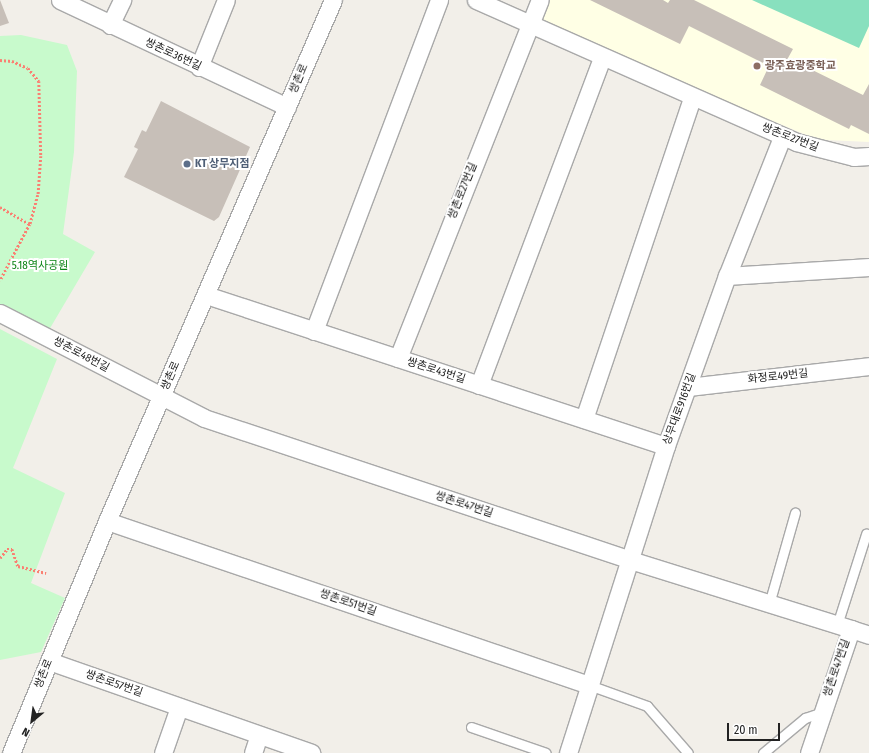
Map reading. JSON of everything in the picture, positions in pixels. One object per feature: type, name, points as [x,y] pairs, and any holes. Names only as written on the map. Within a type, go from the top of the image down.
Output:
[{"type":"street","name":"쌍촌로36번길","points":[[60,0],[199,67],[287,107]]},
{"type":"street","points":[[110,25],[122,0]]},
{"type":"street","points":[[199,67],[226,0]]},
{"type":"street","name":"쌍촌로","points":[[12,753],[107,521],[206,296],[333,0]]},
{"type":"street","points":[[314,331],[439,0]]},
{"type":"street","name":"쌍촌로27번길","points":[[476,0],[782,137],[822,150],[869,156]]},
{"type":"street","points":[[529,24],[540,0]]},
{"type":"street","name":"쌍촌로27번길","points":[[398,358],[529,24]]},
{"type":"street","points":[[479,384],[602,57]]},
{"type":"street","points":[[584,419],[692,98]]},
{"type":"street","name":"상무대로916번길","points":[[568,753],[666,446],[727,276],[782,137]]},
{"type":"street","points":[[727,276],[869,267]]},
{"type":"street","name":"쌍촌로43번길","points":[[206,296],[666,446]]},
{"type":"street","name":"쌍촌로48번길","points":[[0,313],[161,398]]},
{"type":"street","name":"화정로49번길","points":[[688,387],[869,366]]},
{"type":"street","name":"쌍촌로47번길","points":[[161,398],[204,418],[630,560],[869,635]]},
{"type":"street","name":"쌍촌로51번길","points":[[107,521],[589,685]]},
{"type":"street","name":"쌍촌로47번길","points":[[809,753],[822,712],[844,627]]},
{"type":"street","name":"쌍촌로57번길","points":[[49,661],[311,753]]},
{"type":"street","points":[[163,753],[179,707]]},
{"type":"street","points":[[253,753],[259,735]]},
{"type":"lane","points":[[769,604],[795,513]]},
{"type":"lane","name":"쌍촌로47번길","points":[[844,627],[866,534]]},
{"type":"lane","points":[[589,685],[647,706],[688,753]]},
{"type":"lane","points":[[763,753],[805,718],[822,712]]},
{"type":"lane","points":[[471,727],[546,753]]},
{"type":"path","points":[[0,60],[12,60],[28,68],[39,81],[41,89],[38,195],[30,224],[0,281]]},
{"type":"path","points":[[0,207],[30,224]]},
{"type":"path","points":[[0,558],[7,549],[12,549],[18,566],[46,573]]},
{"type":"shaded area","name":"광주효광중학교","points":[[549,0],[869,0],[869,142],[826,140],[804,134],[540,19]]},
{"type":"green space","points":[[752,0],[869,0],[869,26],[859,48]]},
{"type":"green space","name":"5.18역사공원","points":[[21,35],[67,45],[77,71],[74,152],[63,234],[95,252],[49,330],[0,305],[0,36]]},
{"type":"green space","points":[[0,329],[57,359],[13,468],[65,493],[31,583],[65,598],[41,652],[0,660]]},
{"type":"building","points":[[0,0],[9,23],[0,26]]},
{"type":"building","points":[[590,0],[663,0],[668,3],[670,0],[694,0],[793,49],[788,58],[863,95],[869,84],[869,134],[851,125],[849,129],[760,85],[769,66],[689,26],[680,44]]},
{"type":"building","name":"KT 상무지점","points":[[161,101],[250,147],[219,217],[214,221],[124,177],[138,149],[134,147],[142,130],[146,132]]},
{"type":"place","name":"광주효광중학교","points":[[757,66]]},
{"type":"place","name":"KT 상무지점","points":[[187,164]]}]
